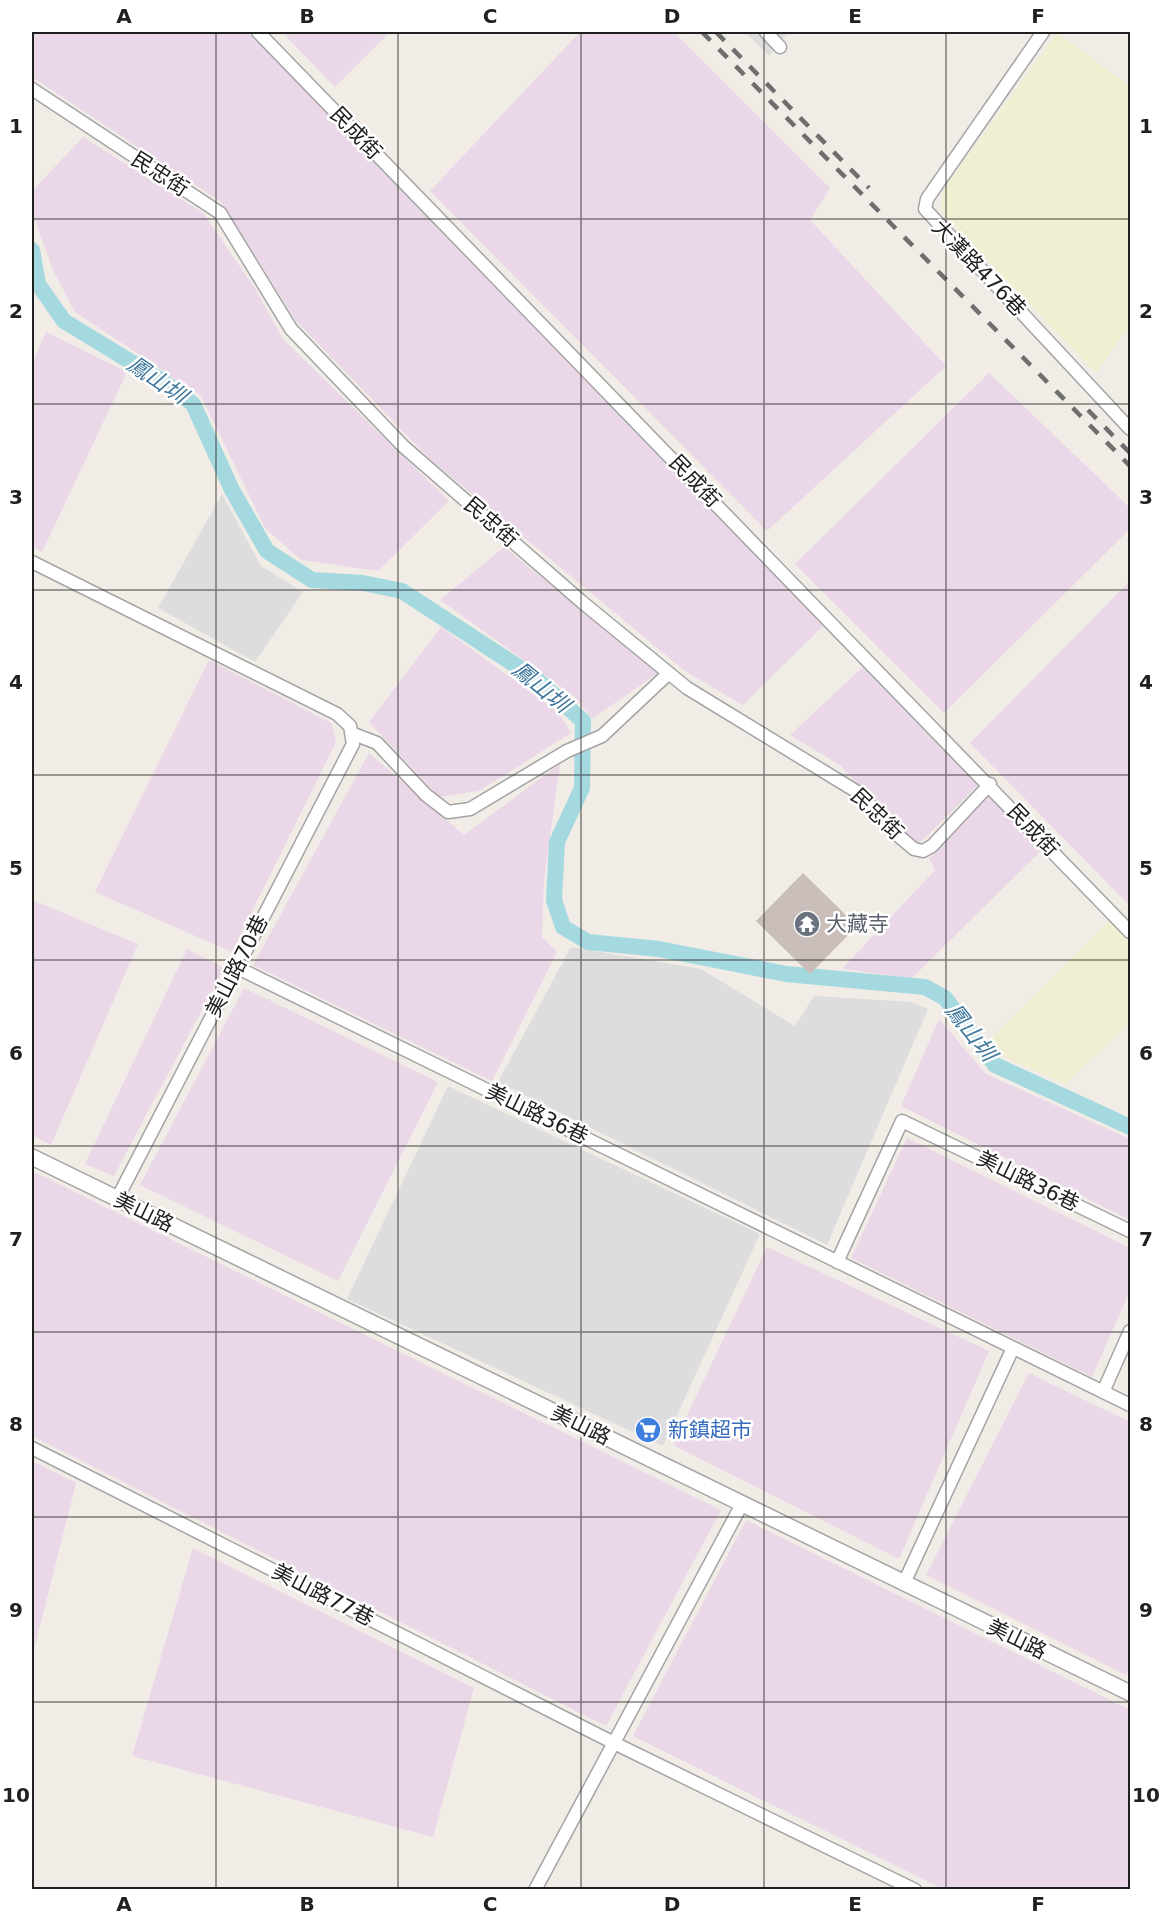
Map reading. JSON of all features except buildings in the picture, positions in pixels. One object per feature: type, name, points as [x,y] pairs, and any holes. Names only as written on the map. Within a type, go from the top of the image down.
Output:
[{"type":"street","name":"民成街","points":[[258,32],[990,784],[1131,932]]},
{"type":"street","points":[[766,32],[780,47]]},
{"type":"street","name":"大漢路476巷","points":[[1042,32],[927,199],[925,210],[1131,429]]},
{"type":"street","name":"民忠街","points":[[32,89],[220,213],[291,329],[403,446],[687,688],[859,793],[894,832],[914,849],[923,851],[932,846],[990,784]]},
{"type":"street","points":[[32,562],[337,714],[350,726],[351,733],[377,743],[426,795],[448,812],[471,809],[567,751],[602,736],[669,673]]},
{"type":"street","name":"美山路70巷","points":[[117,1199],[353,744],[351,733]]},
{"type":"street","name":"美山路36巷","points":[[236,967],[1131,1405]]},
{"type":"street","name":"美山路36巷","points":[[837,1262],[902,1121],[1131,1231]]},
{"type":"street","name":"美山路","points":[[32,1157],[1131,1693]]},
{"type":"street","points":[[1104,1392],[1131,1331]]},
{"type":"street","points":[[904,1583],[1013,1348]]},
{"type":"street","name":"美山路77巷","points":[[32,1448],[614,1743],[915,1890]]},
{"type":"street","points":[[536,1890],[742,1504]]},
{"type":"shaded area","points":[[32,32],[248,32],[823,626],[743,705],[685,671],[431,460],[296,321],[221,202],[32,77]]},
{"type":"shaded area","points":[[282,32],[390,32],[335,87]]},
{"type":"shaded area","points":[[580,32],[674,32],[830,188],[810,220],[946,366],[767,531],[430,191]]},
{"type":"shaded area","points":[[745,32],[788,32],[769,56]]},
{"type":"shaded area","points":[[83,137],[203,213],[254,287],[283,339],[449,501],[378,571],[301,560],[265,528],[201,396],[75,312],[53,270],[32,212],[32,191]]},
{"type":"shaded area","points":[[46,332],[127,372],[42,552],[32,546],[32,365]]},
{"type":"shaded area","points":[[989,373],[1130,508],[1130,529],[944,713],[795,564]]},
{"type":"shaded area","points":[[222,494],[261,566],[303,592],[255,662],[158,608]]},
{"type":"shaded area","points":[[504,547],[658,673],[592,719],[575,697],[440,600]]},
{"type":"shaded area","points":[[1130,581],[1130,906],[970,743]]},
{"type":"shaded area","points":[[441,627],[558,712],[571,733],[479,791],[439,797],[369,722]]},
{"type":"shaded area","points":[[209,660],[331,723],[336,742],[232,952],[95,892]]},
{"type":"shaded area","points":[[866,664],[980,783],[918,845],[909,840],[840,765],[790,735]]},
{"type":"shaded area","points":[[369,753],[464,835],[560,764],[544,881],[542,937],[557,952],[492,1081],[253,965]]},
{"type":"shaded area","points":[[991,793],[1044,848],[912,978],[842,969],[935,870],[929,859]]},
{"type":"shaded area","points":[[32,900],[138,944],[51,1145],[32,1135]]},
{"type":"shaded area","points":[[571,947],[701,969],[795,1026],[814,996],[912,1002],[928,1009],[827,1245],[498,1082]]},
{"type":"shaded area","points":[[187,949],[224,968],[114,1176],[85,1164]]},
{"type":"shaded area","points":[[244,988],[438,1082],[338,1281],[140,1185]]},
{"type":"shaded area","points":[[939,1019],[986,1074],[1130,1139],[1130,1220],[901,1106]]},
{"type":"shaded area","points":[[448,1086],[760,1234],[663,1446],[347,1299]]},
{"type":"shaded area","points":[[907,1138],[1130,1248],[1130,1291],[1092,1377],[851,1258]]},
{"type":"shaded area","points":[[32,1171],[721,1510],[606,1726],[32,1436]]},
{"type":"shaded area","points":[[767,1247],[989,1351],[899,1559],[673,1445]]},
{"type":"shaded area","points":[[1029,1373],[1130,1422],[1130,1663],[1126,1675],[926,1575]]},
{"type":"shaded area","points":[[32,1461],[76,1483],[32,1657]]},
{"type":"shaded area","points":[[746,1520],[1130,1710],[1130,1889],[943,1889],[633,1736]]},
{"type":"shaded area","points":[[193,1548],[474,1688],[433,1837],[132,1756]]},
{"type":"green space","points":[[1057,33],[1130,86],[1130,325],[1096,373],[945,217],[941,207],[943,190]]},
{"type":"green space","points":[[1109,921],[1130,944],[1130,1022],[1066,1084],[1004,1057],[989,1040]]},
{"type":"waterway","name":"鳳山圳","points":[[32,250],[38,284],[64,321],[164,382],[193,404],[232,490],[267,551],[312,580],[363,583],[402,591],[535,678],[583,721],[582,788],[557,842],[554,900],[563,927],[588,942],[659,949],[786,974],[925,987],[945,998],[995,1065],[1130,1127]]},
{"type":"railway","points":[[702,32],[1130,466]]},
{"type":"railway","points":[[716,32],[869,188]]},
{"type":"railway","points":[[1088,410],[1130,453]]},
{"type":"place","name":"大藏寺","points":[[807,924]]},
{"type":"place","name":"新鎮超市","points":[[648,1430]]}]
